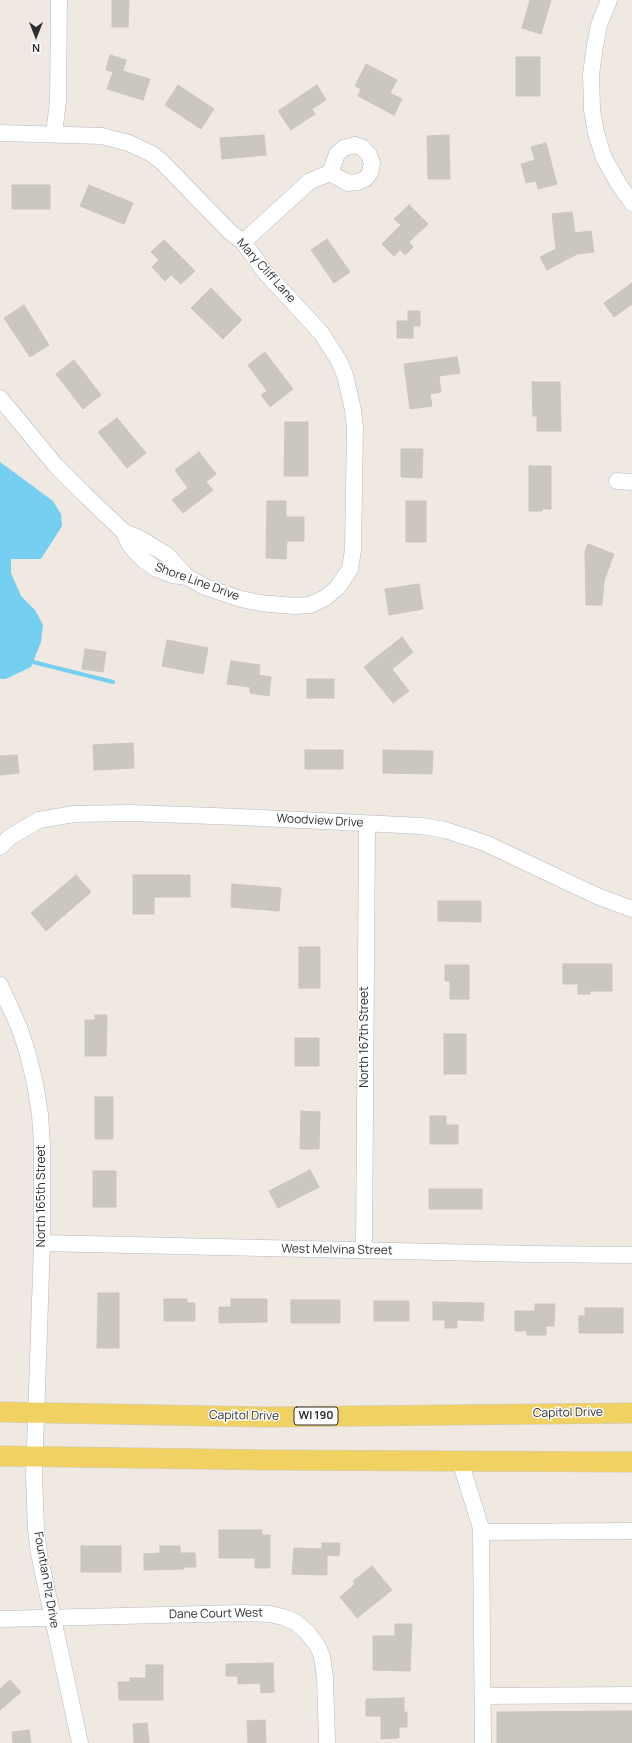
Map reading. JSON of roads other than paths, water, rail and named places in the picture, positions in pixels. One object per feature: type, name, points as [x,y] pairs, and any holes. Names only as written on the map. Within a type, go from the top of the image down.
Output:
[{"type":"main road","name":"Capitol Drive","points":[[0,1412],[37,1414],[275,1416],[632,1413]]},
{"type":"main road","points":[[0,1456],[123,1459],[632,1462]]},
{"type":"street","points":[[54,134],[58,102],[59,0]]},
{"type":"street","points":[[609,0],[599,25],[595,46],[591,74],[592,110],[596,133],[604,158],[618,183],[632,203]]},
{"type":"street","name":"Mary Cliff Lane","points":[[0,133],[102,136],[129,143],[152,154],[162,162],[230,232],[243,242],[265,272],[322,334],[339,361],[345,375],[353,410],[355,428],[354,514]]},
{"type":"street","points":[[243,242],[310,181],[330,173]]},
{"type":"street","name":"Shore Line Drive","points":[[0,398],[57,467],[124,532],[139,538],[167,555],[187,577],[205,587],[241,599],[278,605],[310,605],[325,598],[338,587],[350,569],[353,550],[354,514]]},
{"type":"street","name":"Woodview Drive","points":[[0,847],[23,829],[39,820],[74,814],[106,812],[422,826],[464,835],[485,842],[597,896],[632,909]]},
{"type":"street","name":"North 167th Street","points":[[364,1250],[367,824]]},
{"type":"street","name":"North 165th Street","points":[[0,985],[19,1027],[27,1051],[35,1083],[40,1115],[42,1145],[42,1243],[37,1414]]},
{"type":"street","name":"West Melvina Street","points":[[42,1243],[632,1255]]},
{"type":"street","name":"Fountian Plz Drive","points":[[37,1414],[35,1456],[36,1529],[39,1554],[80,1743]]},
{"type":"street","points":[[460,1461],[481,1532],[483,1743]]},
{"type":"street","points":[[481,1532],[632,1531]]},
{"type":"street","name":"Dane Court West","points":[[0,1619],[52,1619],[243,1613],[270,1614],[283,1617],[295,1622],[307,1632],[317,1645],[322,1656],[325,1678],[327,1743]]},
{"type":"street","points":[[483,1696],[632,1696]]},
{"type":"water","points":[[0,462],[53,501],[61,514],[62,526],[41,559],[11,559],[11,573],[21,596],[35,610],[43,625],[41,642],[31,667],[6,679],[0,679]]},
{"type":"waterway","points":[[33,662],[113,682]]}]
